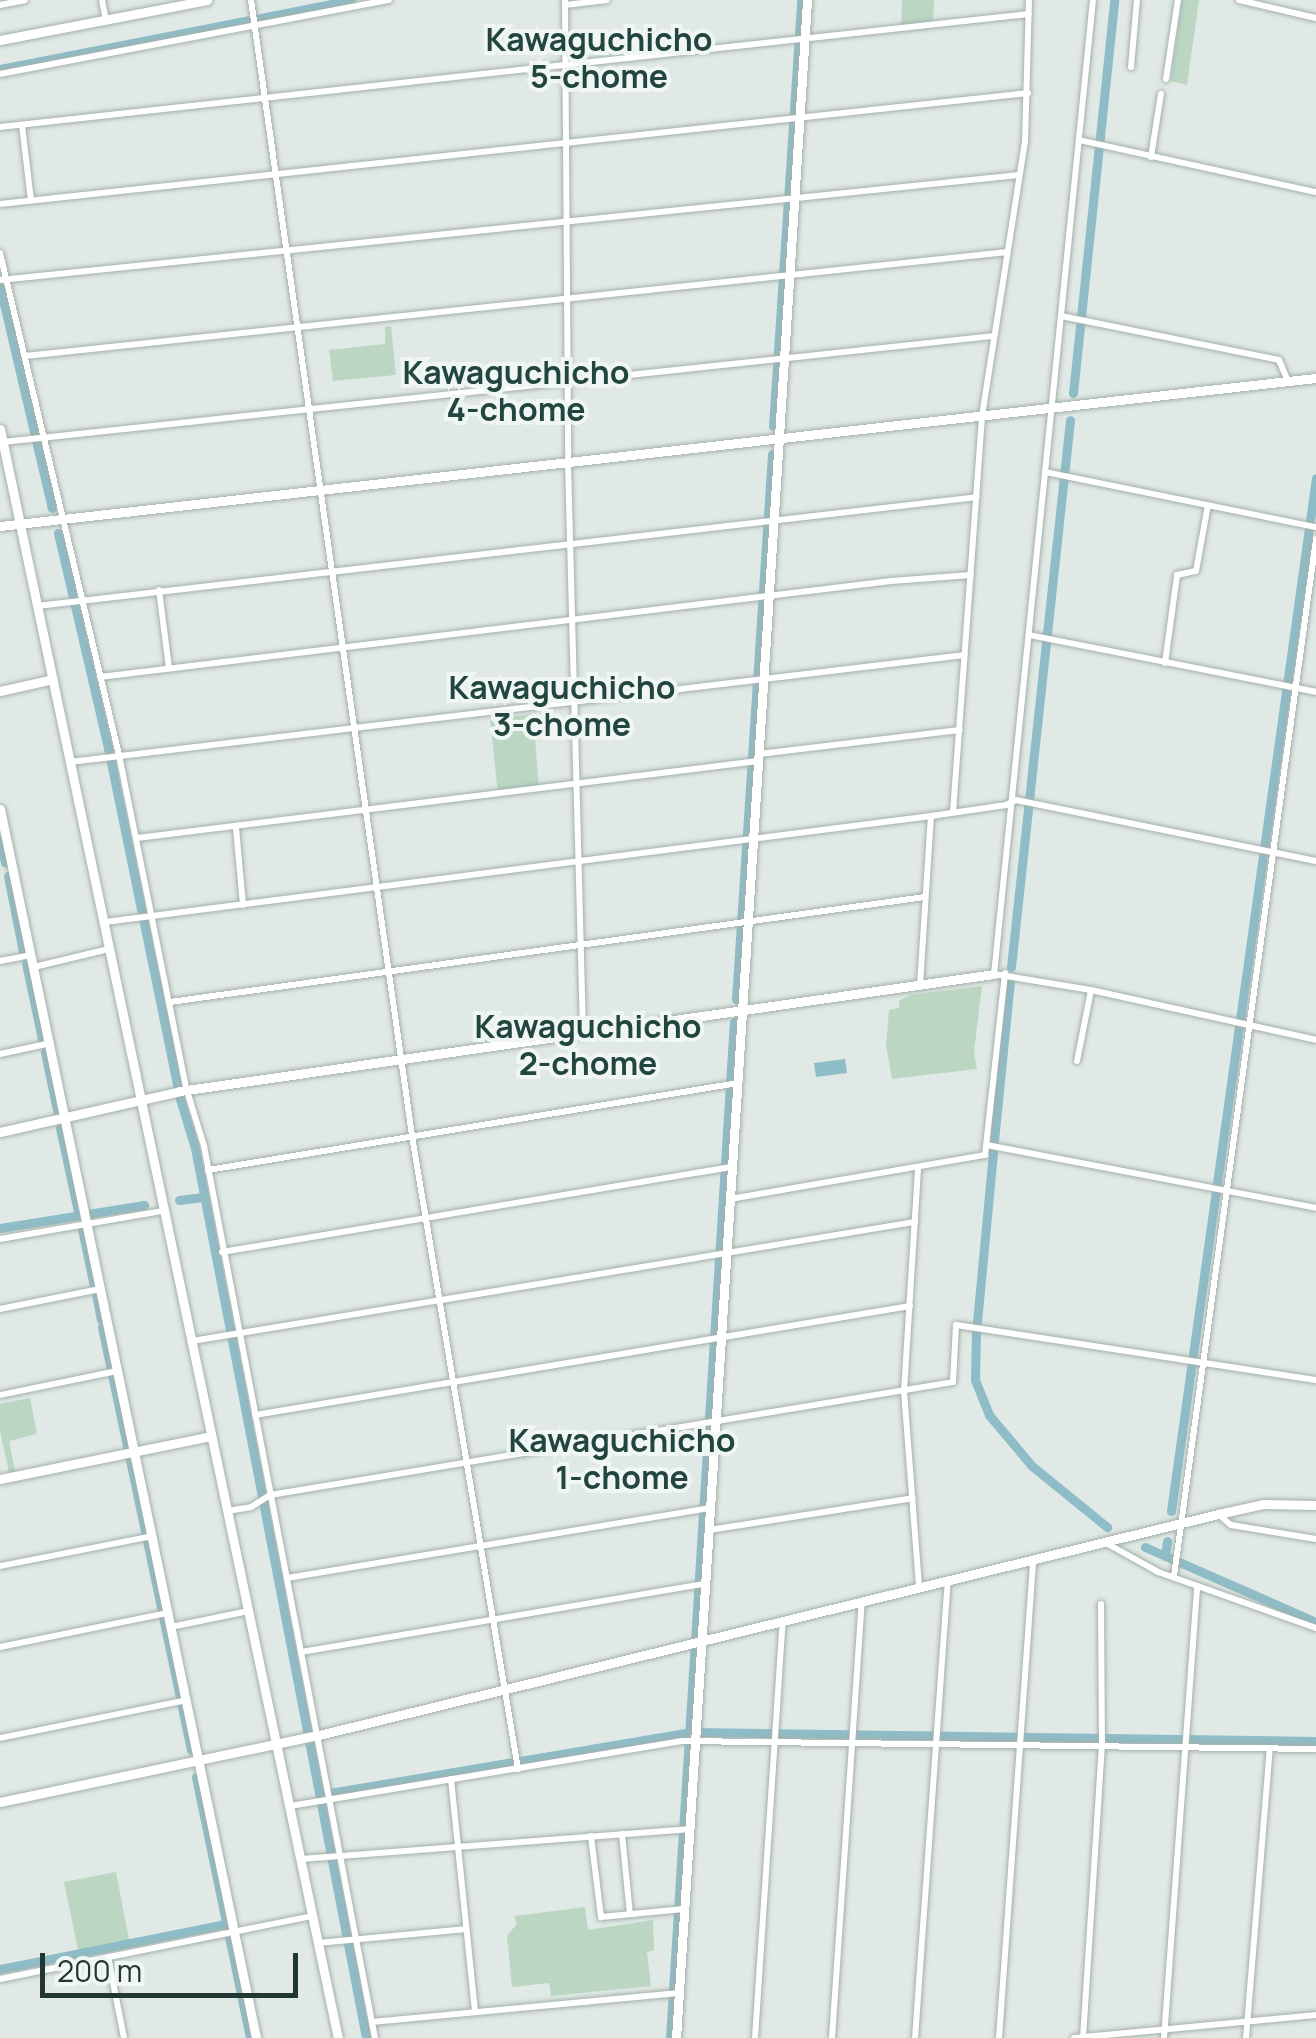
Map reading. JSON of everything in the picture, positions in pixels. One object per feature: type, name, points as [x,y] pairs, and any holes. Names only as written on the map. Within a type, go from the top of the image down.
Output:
[{"type":"street","points":[[0,5],[25,0]]},
{"type":"street","points":[[102,0],[106,20]]},
{"type":"street","points":[[0,40],[208,0]]},
{"type":"street","points":[[251,0],[412,1136],[518,1768]]},
{"type":"street","points":[[0,74],[388,0]]},
{"type":"street","points":[[583,1034],[568,463],[565,2],[607,0]]},
{"type":"street","points":[[676,2038],[807,0]]},
{"type":"street","points":[[954,812],[982,416],[1019,175],[1028,93],[1030,0]]},
{"type":"street","points":[[730,1199],[982,1157],[987,1145],[1011,802],[1093,0]]},
{"type":"street","points":[[1130,67],[1137,0]]},
{"type":"street","points":[[1166,79],[1178,0]]},
{"type":"street","points":[[1239,0],[1316,18]]},
{"type":"street","points":[[0,127],[1029,14]]},
{"type":"street","points":[[0,204],[1028,93]]},
{"type":"street","points":[[1151,156],[1160,94]]},
{"type":"street","points":[[22,125],[32,200]]},
{"type":"street","points":[[1078,140],[1316,192]]},
{"type":"street","points":[[3,279],[1019,175]]},
{"type":"street","points":[[25,356],[1008,252]]},
{"type":"street","points":[[0,253],[154,916],[170,1002],[179,1091],[208,1170],[375,2038]]},
{"type":"street","points":[[1061,316],[1279,360],[1288,381]]},
{"type":"street","points":[[3,442],[994,336]]},
{"type":"street","points":[[0,526],[1316,378]]},
{"type":"street","points":[[0,429],[338,2038]]},
{"type":"street","points":[[1045,472],[1311,526]]},
{"type":"street","points":[[37,606],[976,497]]},
{"type":"street","points":[[1166,663],[1177,575],[1196,571],[1208,505]]},
{"type":"street","points":[[1174,1576],[1198,1361],[1290,687],[1316,539]]},
{"type":"street","points":[[100,677],[971,575]]},
{"type":"street","points":[[160,590],[169,668]]},
{"type":"street","points":[[1028,635],[1316,692]]},
{"type":"street","points":[[70,762],[965,655]]},
{"type":"street","points":[[0,691],[52,680]]},
{"type":"street","points":[[137,838],[960,730]]},
{"type":"street","points":[[106,922],[931,816],[1011,802],[1029,802],[1316,862]]},
{"type":"street","points":[[0,809],[256,2038]]},
{"type":"street","points":[[920,985],[931,816]]},
{"type":"street","points":[[236,828],[243,904]]},
{"type":"street","points":[[0,870],[12,868]]},
{"type":"street","points":[[170,1002],[925,897]]},
{"type":"street","points":[[34,966],[109,948]]},
{"type":"street","points":[[0,961],[31,955]]},
{"type":"street","points":[[0,1132],[141,1097],[999,974],[1316,1040]]},
{"type":"street","points":[[1078,1061],[1090,990]]},
{"type":"street","points":[[0,1054],[51,1044]]},
{"type":"street","points":[[208,1170],[738,1083]]},
{"type":"street","points":[[987,1145],[1316,1208]]},
{"type":"street","points":[[222,1252],[731,1167]]},
{"type":"street","points":[[918,1169],[904,1391],[919,1587]]},
{"type":"street","points":[[0,1238],[85,1215],[162,1211]]},
{"type":"street","points":[[191,1342],[915,1222]]},
{"type":"street","points":[[0,1308],[100,1289]]},
{"type":"street","points":[[255,1415],[910,1306]]},
{"type":"street","points":[[228,1511],[251,1507],[270,1494],[953,1382],[956,1325],[1316,1380]]},
{"type":"street","points":[[0,1395],[117,1371]]},
{"type":"street","points":[[0,1479],[211,1436]]},
{"type":"street","points":[[708,1530],[912,1498]]},
{"type":"street","points":[[0,1802],[318,1736],[1218,1514],[1263,1504],[1316,1504]]},
{"type":"street","points":[[287,1578],[709,1508]]},
{"type":"street","points":[[1218,1514],[1232,1524],[1316,1539]]},
{"type":"street","points":[[0,1566],[153,1536]]},
{"type":"street","points":[[1104,1543],[1196,1586],[1316,1628]]},
{"type":"street","points":[[999,2038],[1033,1560]]},
{"type":"street","points":[[915,2038],[948,1580]]},
{"type":"street","points":[[301,1652],[705,1584]]},
{"type":"street","points":[[1164,2038],[1196,1586]]},
{"type":"street","points":[[832,2038],[862,1602]]},
{"type":"street","points":[[1083,2038],[1102,1745],[1101,1604]]},
{"type":"street","points":[[171,1627],[248,1611]]},
{"type":"street","points":[[0,1647],[168,1613]]},
{"type":"street","points":[[755,2038],[783,1622]]},
{"type":"street","points":[[0,1738],[187,1700]]},
{"type":"street","points":[[290,1806],[330,1796],[695,1738],[1316,1749]]},
{"type":"street","points":[[1246,2038],[1270,1748]]},
{"type":"street","points":[[451,1779],[475,2012]]},
{"type":"street","points":[[301,1859],[688,1829]]},
{"type":"street","points":[[622,1834],[630,1914]]},
{"type":"street","points":[[591,1836],[599,1914],[684,1908]]},
{"type":"street","points":[[0,1979],[312,1916]]},
{"type":"street","points":[[318,1943],[466,1929]]},
{"type":"street","points":[[108,1957],[124,2038]]},
{"type":"street","points":[[372,2022],[679,1993]]},
{"type":"street","points":[[1074,2038],[1316,2015]]},
{"type":"green space","points":[[902,0],[934,0],[933,26],[901,29]]},
{"type":"green space","points":[[1182,0],[1199,0],[1187,85],[1171,81]]},
{"type":"green space","points":[[391,326],[396,375],[333,381],[329,350],[385,344],[385,327]]},
{"type":"green space","points":[[533,714],[539,789],[498,794],[490,719]]},
{"type":"green space","points":[[982,986],[974,1052],[977,1069],[892,1079],[886,1046],[889,1010],[899,1008],[899,1001],[910,995]]},
{"type":"green space","points":[[30,1398],[37,1434],[9,1441],[16,1476],[10,1477],[0,1431],[0,1404]]},
{"type":"green space","points":[[116,1872],[130,1945],[79,1955],[64,1882]]},
{"type":"green space","points":[[585,1907],[588,1930],[653,1920],[654,1950],[647,1952],[651,1986],[551,1996],[549,1983],[512,1987],[507,1936],[516,1925],[515,1916]]},
{"type":"water","points":[[845,1059],[847,1073],[816,1077],[814,1063]]},
{"type":"waterway","points":[[0,69],[351,0]]},
{"type":"waterway","points":[[773,426],[801,0]]},
{"type":"waterway","points":[[1073,393],[1114,0]]},
{"type":"waterway","points":[[0,287],[52,508]]},
{"type":"waterway","points":[[1011,967],[1070,420]]},
{"type":"waterway","points":[[736,999],[772,454]]},
{"type":"waterway","points":[[1171,1511],[1316,478]]},
{"type":"waterway","points":[[58,533],[108,748],[180,1099],[195,1148],[366,2038]]},
{"type":"waterway","points":[[0,839],[5,862]]},
{"type":"waterway","points":[[8,876],[23,952]]},
{"type":"waterway","points":[[26,963],[42,1039]]},
{"type":"waterway","points":[[994,1141],[1010,982]]},
{"type":"waterway","points":[[670,2038],[734,1022]]},
{"type":"waterway","points":[[45,1052],[58,1115]]},
{"type":"waterway","points":[[60,1128],[79,1216]]},
{"type":"waterway","points":[[977,1322],[993,1152]]},
{"type":"waterway","points":[[179,1200],[203,1197]]},
{"type":"waterway","points":[[0,1228],[144,1205]]},
{"type":"waterway","points":[[82,1229],[94,1286]]},
{"type":"waterway","points":[[96,1294],[101,1320]]},
{"type":"waterway","points":[[102,1327],[191,1750]]},
{"type":"waterway","points":[[976,1331],[975,1380],[989,1415],[1032,1466],[1107,1527]]},
{"type":"waterway","points":[[1165,1556],[1167,1541]]},
{"type":"waterway","points":[[1145,1547],[1316,1622]]},
{"type":"waterway","points":[[324,1794],[690,1732],[1316,1741]]},
{"type":"waterway","points":[[196,1777],[250,2038]]},
{"type":"waterway","points":[[0,1969],[226,1924]]},
{"type":"district","name":"Kawaguchicho 5-chome","points":[[599,58]]},
{"type":"district","name":"Kawaguchicho 4-chome","points":[[516,392]]},
{"type":"district","name":"Kawaguchicho 3-chome","points":[[562,706]]},
{"type":"district","name":"Kawaguchicho 2-chome","points":[[588,1046]]},
{"type":"district","name":"Kawaguchicho 1-chome","points":[[622,1460]]}]
